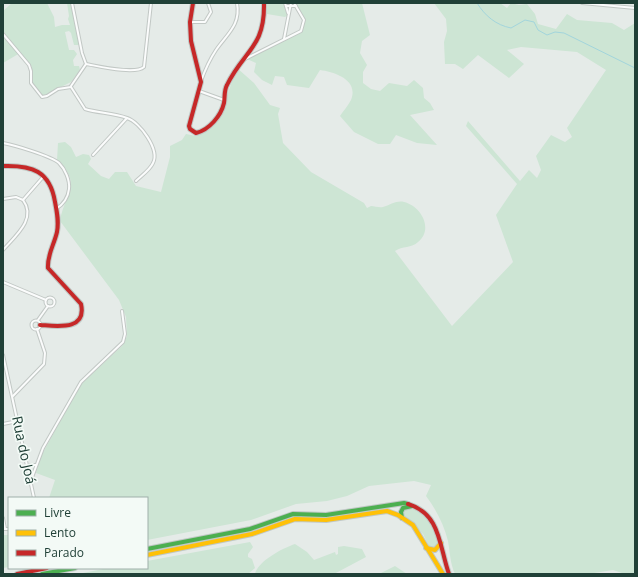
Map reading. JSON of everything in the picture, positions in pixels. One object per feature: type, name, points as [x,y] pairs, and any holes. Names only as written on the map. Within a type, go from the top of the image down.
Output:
[{"type":"main road","points":[[193,3],[190,22],[192,49],[201,82],[189,126],[190,129],[196,133],[204,131],[218,115],[224,100],[226,86],[242,61],[257,43],[264,23],[264,3]]},
{"type":"main road","points":[[3,166],[35,171],[44,176],[51,185],[56,209],[57,231],[49,255],[48,268],[57,280],[80,301],[82,308],[82,314],[76,323],[72,325],[39,323]]},
{"type":"main road","points":[[148,549],[250,529],[294,514],[326,515],[394,504],[414,506],[432,521],[441,541],[444,560],[449,574]]},
{"type":"main road","points":[[403,518],[401,512],[403,508],[414,506]]},
{"type":"main road","points":[[148,555],[252,534],[301,518],[326,520],[382,511],[392,513],[413,525],[426,548],[436,560],[443,574]]},
{"type":"main road","points":[[426,548],[438,549],[441,541]]},
{"type":"main road","points":[[16,574],[42,569]]},
{"type":"main road","points":[[42,574],[70,569]]},
{"type":"street","points":[[72,3],[82,53],[86,64]]},
{"type":"street","points":[[86,64],[139,70],[144,67],[151,3]]},
{"type":"street","points":[[190,22],[205,22],[211,12],[208,3]]},
{"type":"street","points":[[201,82],[211,58],[233,29],[238,18],[237,3]]},
{"type":"street","points":[[285,3],[288,15]]},
{"type":"street","points":[[242,61],[301,31],[304,20],[296,6],[292,3],[290,6],[283,39]]},
{"type":"street","points":[[582,3],[612,4],[635,8]]},
{"type":"street","points":[[286,6],[296,6]]},
{"type":"street","points":[[3,34],[29,65],[31,71],[31,83],[42,97],[47,96],[58,89],[71,86],[86,64]]},
{"type":"street","points":[[252,48],[256,53]]},
{"type":"street","points":[[71,86],[80,104],[85,109],[132,120],[148,136],[154,153],[152,164],[136,181]]},
{"type":"street","points":[[198,91],[224,100]]},
{"type":"street","points":[[93,155],[127,118]]},
{"type":"street","points":[[3,143],[48,157],[59,163],[67,178],[69,186],[65,201],[56,209]]},
{"type":"street","points":[[23,200],[44,176]]},
{"type":"street","points":[[3,199],[16,197],[23,200],[28,210],[27,220],[3,250]]},
{"type":"street","points":[[3,282],[46,300],[48,306],[37,330],[45,353],[44,364],[12,396]]},
{"type":"street","points":[[46,300],[51,297],[55,301],[54,305],[48,306]]},
{"type":"street","points":[[31,480],[43,448],[81,382],[122,342],[125,334],[122,311]]},
{"type":"street","points":[[37,330],[32,328],[31,323],[33,321],[39,323]]},
{"type":"street","name":"Rua do Joá","points":[[3,355],[34,497]]},
{"type":"street","points":[[3,424],[18,421]]},
{"type":"street","points":[[28,466],[36,465]]},
{"type":"street","points":[[3,518],[4,529]]},
{"type":"green space","points":[[12,3],[47,3],[54,17],[55,27],[70,25],[67,3],[72,3],[79,45],[74,45],[71,33],[69,31],[65,32],[69,50],[74,50],[77,54],[73,60],[74,66],[79,66],[80,70],[71,82],[43,96],[32,84],[32,67],[20,53],[3,63],[3,37],[5,39],[7,36],[3,31],[3,11]]},
{"type":"green space","points":[[265,3],[285,3],[288,15],[285,17],[267,14]]},
{"type":"green space","points":[[294,3],[362,3],[370,35],[362,41],[360,53],[367,65],[363,72],[363,83],[371,89],[380,91],[389,83],[407,86],[414,80],[423,88],[424,98],[430,103],[434,110],[410,115],[437,145],[417,143],[396,135],[390,144],[378,144],[354,132],[340,116],[351,100],[353,93],[352,87],[349,82],[339,75],[320,70],[309,88],[287,85],[284,77],[275,76],[272,85],[262,80],[254,72],[256,63],[247,59],[301,31],[303,20]]},
{"type":"green space","points":[[434,3],[500,3],[507,8],[511,3],[519,5],[527,4],[535,14],[538,24],[556,29],[567,14],[577,20],[612,23],[624,30],[635,23],[635,574],[625,574],[613,570],[588,574],[455,574],[450,558],[448,541],[442,523],[426,496],[431,485],[414,481],[369,486],[347,496],[327,501],[296,504],[251,520],[148,540],[148,497],[49,497],[55,480],[36,473],[40,458],[80,385],[122,346],[127,336],[126,317],[119,300],[60,221],[71,183],[65,169],[57,160],[58,143],[65,142],[71,147],[76,157],[83,154],[89,155],[91,159],[88,164],[101,176],[109,179],[115,172],[127,172],[136,186],[161,192],[170,157],[170,146],[182,140],[186,134],[196,136],[197,134],[205,132],[218,120],[237,68],[254,83],[270,105],[280,108],[278,114],[283,143],[311,172],[364,203],[367,208],[371,206],[383,207],[396,202],[404,202],[416,208],[425,225],[423,237],[416,244],[395,251],[452,326],[513,262],[496,215],[517,184],[466,126],[468,121],[520,181],[529,170],[537,178],[541,170],[536,156],[551,135],[565,142],[572,137],[567,128],[606,70],[577,52],[521,47],[507,50],[524,64],[509,78],[478,55],[463,69],[455,64],[445,64],[444,42],[447,31],[446,19]]},
{"type":"green space","points":[[409,507],[420,512],[431,525],[440,541],[436,549],[430,548],[423,534],[403,515],[403,510]]},
{"type":"green space","points":[[3,535],[8,535],[8,567],[3,568]]},
{"type":"green space","points":[[250,542],[253,547],[248,554],[248,557],[252,559],[255,568],[248,574],[78,574],[103,569],[148,569],[148,561]]},
{"type":"green space","points":[[295,544],[307,552],[314,560],[335,552],[336,555],[338,554],[338,547],[344,546],[362,549],[366,557],[334,574],[255,574],[257,569],[266,560],[278,552]]},
{"type":"green space","points":[[395,566],[407,574],[379,574]]},
{"type":"waterway","points":[[477,3],[487,16],[500,25],[511,28],[525,20],[534,22],[538,30],[547,35],[555,32],[564,33],[635,68]]},
{"type":"traffic: fast","points":[[148,549],[250,529],[293,514],[326,515],[404,503],[408,504]]},
{"type":"traffic: fast","points":[[402,518],[401,512],[403,508],[412,506]]},
{"type":"traffic: fast","points":[[42,574],[70,569]]},
{"type":"traffic: slow","points":[[148,555],[252,534],[295,519],[326,520],[387,511],[398,515],[413,525],[443,574]]},
{"type":"traffic: slow","points":[[426,548],[435,550],[441,543]]},
{"type":"traffic: jam","points":[[193,3],[190,22],[191,41],[201,82],[189,126],[190,129],[196,133],[210,126],[220,113],[224,103],[226,87],[252,48],[261,30],[264,3]]},
{"type":"traffic: jam","points":[[3,166],[31,169],[38,172],[49,183],[53,192],[58,224],[48,268],[81,304],[82,313],[80,319],[75,323],[62,326],[40,325]]},
{"type":"traffic: jam","points":[[408,504],[427,515],[433,523],[449,574]]},
{"type":"traffic: jam","points":[[17,574],[42,569]]}]
